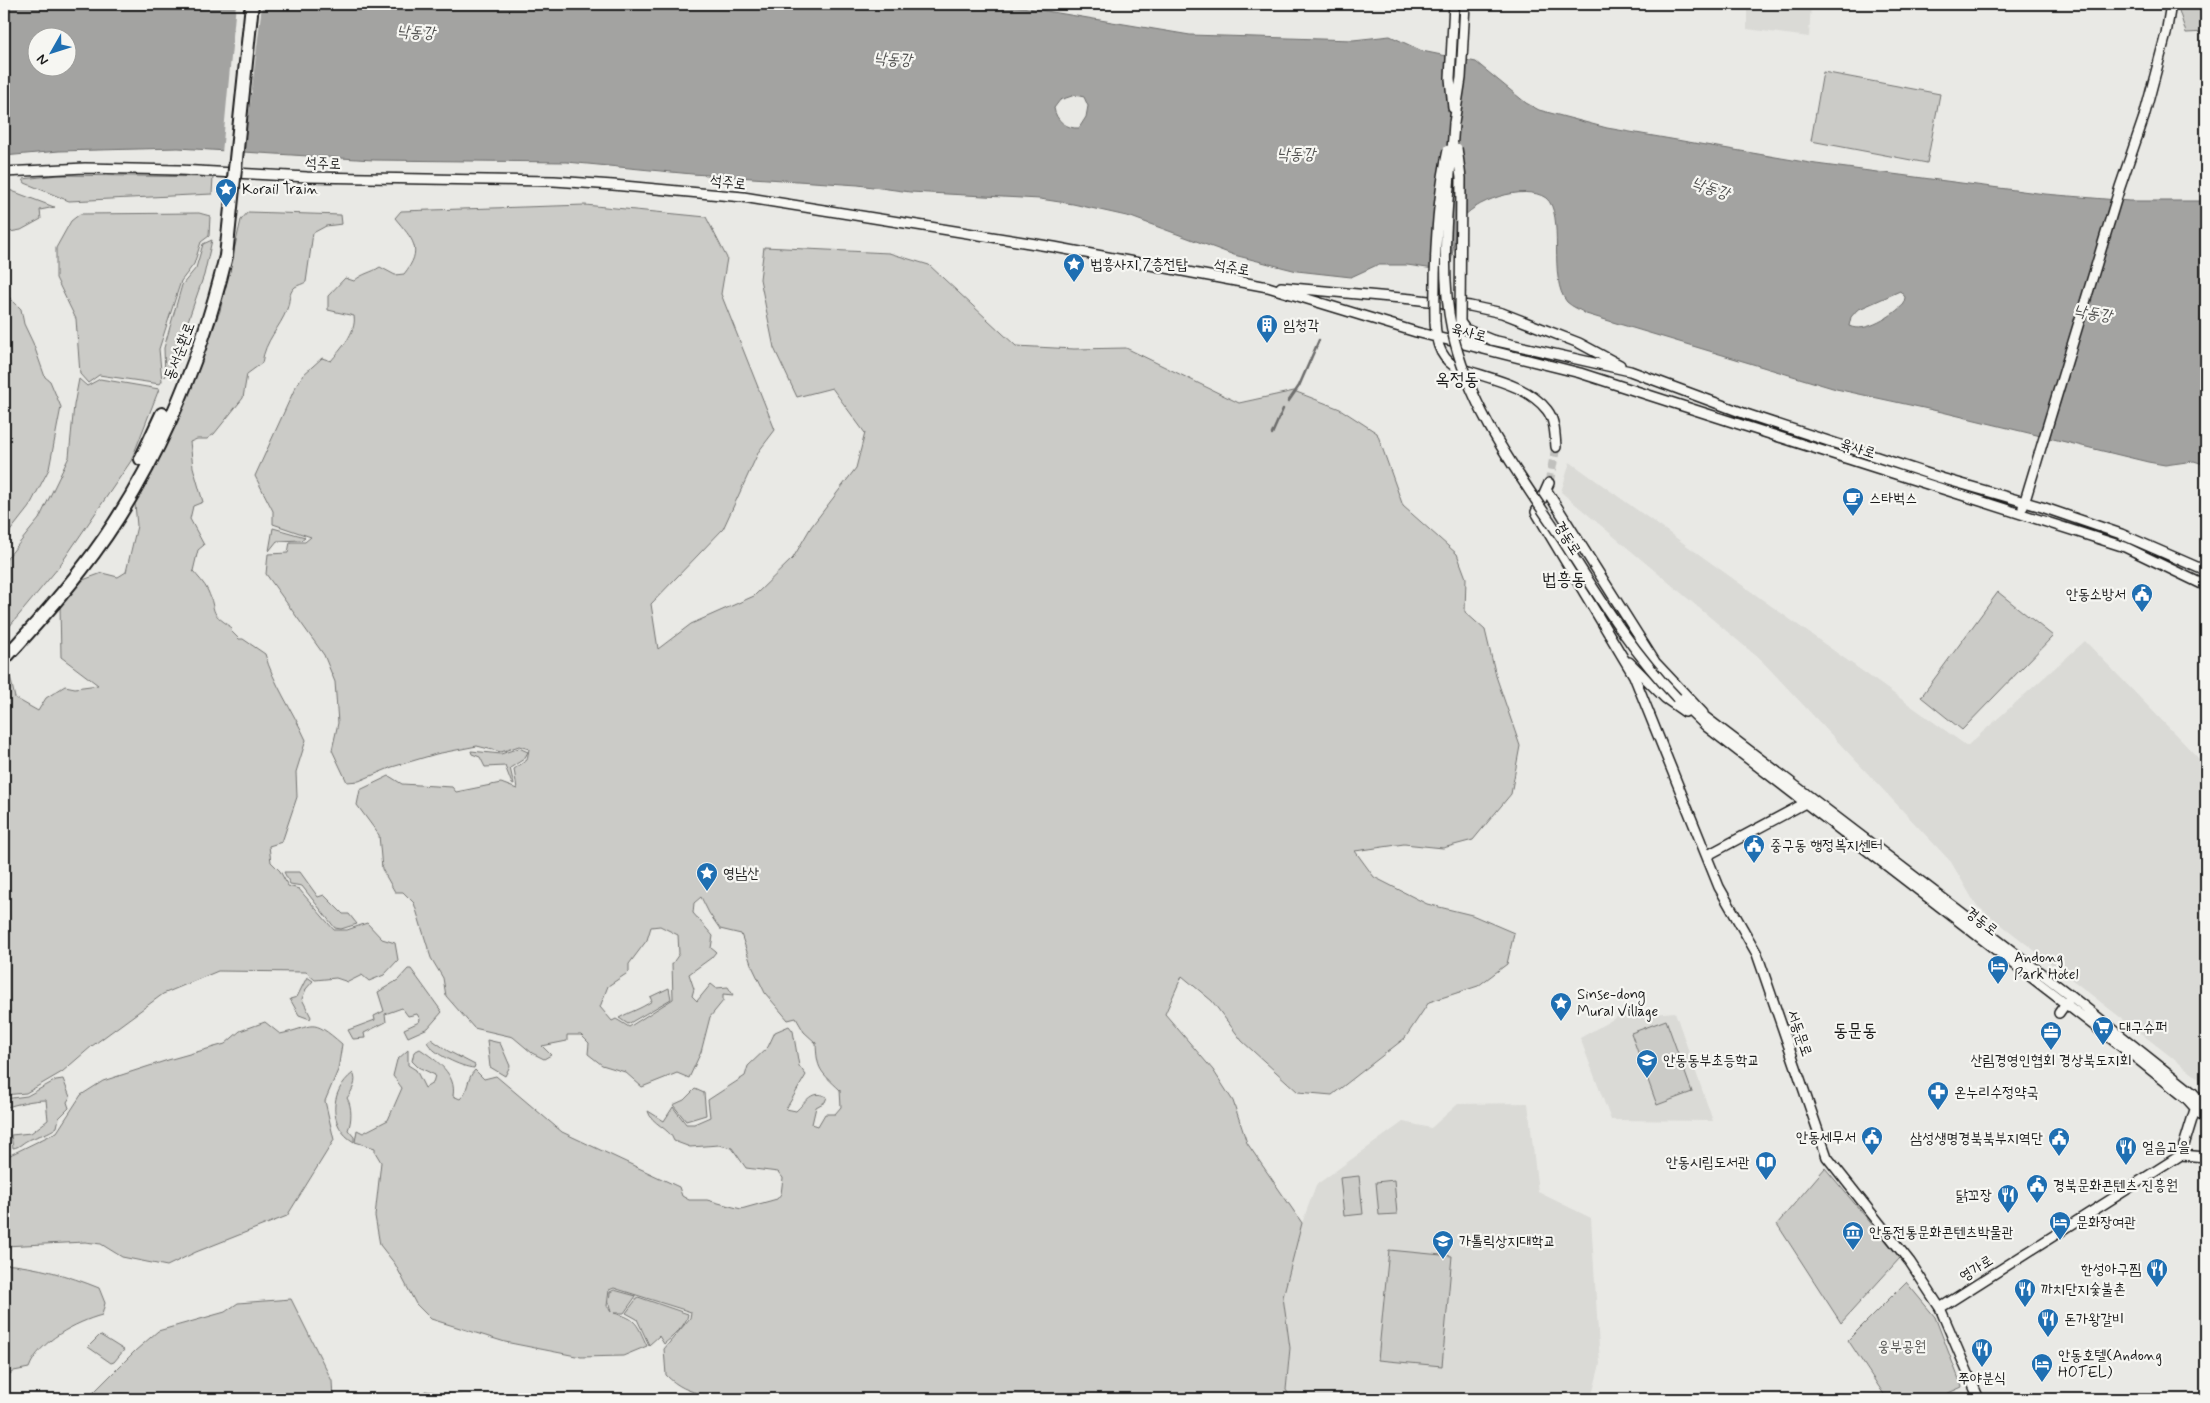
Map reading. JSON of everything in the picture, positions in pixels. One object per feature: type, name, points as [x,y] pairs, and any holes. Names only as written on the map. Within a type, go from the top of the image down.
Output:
[{"type":"highway","name":"동서순환로","points":[[4,648],[72,568],[113,509],[148,447],[204,311],[222,253],[245,4]]},
{"type":"highway","name":"동서순환로","points":[[4,659],[82,570],[122,510],[157,448],[200,343],[217,294],[252,4]]},
{"type":"street","points":[[1454,4],[1450,78],[1461,178],[1460,322],[1465,329],[1492,340]]},
{"type":"street","points":[[1465,4],[1461,78],[1454,123],[1442,176],[1434,281],[1436,337],[1442,355],[1454,366],[1516,388],[1534,397],[1548,411],[1555,430],[1556,447]]},
{"type":"street","points":[[2020,514],[2120,187],[2134,150],[2166,34],[2171,4]]},
{"type":"street","name":"경동로","points":[[1454,123],[1447,249],[1448,300],[1452,329],[1472,396],[1506,454],[1637,652],[1677,698],[1709,724],[2069,1000],[2197,1103],[2206,1108]]},
{"type":"street","name":"석주로","points":[[4,172],[84,168],[307,177],[554,181],[743,197],[1054,247],[1268,287],[1436,337]]},
{"type":"street","points":[[1268,287],[1306,288],[1412,299],[1494,312],[1525,321],[1579,343],[1630,371]]},
{"type":"street","name":"육사로","points":[[1436,337],[1492,340],[1630,371],[1755,417],[2121,534],[2206,572]]},
{"type":"street","name":"육사로","points":[[1436,337],[1580,373],[2125,547],[2206,586]]},
{"type":"street","name":"경동로","points":[[1624,657],[1536,512],[1548,487],[1655,662],[1709,724]]},
{"type":"street","points":[[1624,657],[1666,698],[1709,724]]},
{"type":"street","name":"서동문로","points":[[1624,657],[1647,706],[1708,855],[1719,887],[1757,954],[1827,1157],[1910,1262],[1940,1308],[1979,1399]]},
{"type":"street","points":[[1708,855],[1809,801]]},
{"type":"street","points":[[2059,1013],[2069,1000]]},
{"type":"street","points":[[2197,1103],[2181,1155],[2206,1157]]},
{"type":"street","name":"경동로","points":[[2197,1103],[2206,1120]]},
{"type":"street","name":"영가로","points":[[1940,1308],[2181,1155]]},
{"type":"shaded area","points":[[1747,4],[1811,4],[1809,37],[1747,29]]},
{"type":"shaded area","points":[[1570,462],[1967,746],[2085,641],[2206,766],[2206,1084],[1976,905],[1951,862],[1761,660],[1561,492]]},
{"type":"shaded area","name":"안동동부초등학교","points":[[1675,1012],[1713,1121],[1611,1120],[1580,1038],[1617,1017]]},
{"type":"shaded area","name":"가톨릭상지대학교","points":[[1528,1103],[1538,1192],[1591,1218],[1600,1364],[1591,1399],[1292,1399],[1286,1391],[1290,1348],[1279,1313],[1302,1223],[1316,1185],[1403,1122],[1431,1128],[1458,1104]]},
{"type":"green space","points":[[2177,4],[2206,4],[2206,32],[2186,33]]},
{"type":"green space","points":[[1823,72],[1940,94],[1927,163],[1811,141]]},
{"type":"green space","points":[[58,175],[213,177],[212,194],[69,201],[25,183],[23,179]]},
{"type":"green space","points":[[4,188],[55,207],[40,210],[41,219],[21,230],[4,233]]},
{"type":"green space","points":[[585,205],[706,217],[727,258],[721,294],[775,430],[759,451],[723,529],[651,604],[658,649],[691,624],[754,596],[793,558],[811,527],[856,468],[865,433],[832,388],[797,397],[774,348],[760,279],[764,247],[889,253],[929,265],[1016,346],[1074,349],[1126,348],[1239,403],[1294,391],[1340,409],[1377,433],[1403,506],[1457,554],[1466,578],[1465,612],[1485,630],[1496,676],[1520,746],[1511,794],[1473,840],[1443,848],[1404,844],[1355,851],[1374,877],[1427,904],[1472,915],[1514,933],[1507,964],[1478,986],[1429,1002],[1405,1038],[1332,1095],[1298,1092],[1242,1041],[1212,1001],[1182,976],[1165,1014],[1213,1070],[1233,1101],[1247,1143],[1302,1223],[1283,1297],[1290,1348],[1286,1390],[1292,1399],[748,1399],[714,1396],[693,1392],[675,1383],[666,1375],[664,1349],[690,1318],[691,1312],[614,1288],[609,1290],[607,1306],[611,1312],[609,1304],[610,1292],[614,1290],[636,1296],[624,1313],[614,1313],[628,1318],[636,1324],[647,1346],[623,1356],[581,1357],[505,1342],[431,1319],[416,1304],[395,1264],[380,1245],[375,1216],[381,1162],[375,1152],[375,1148],[355,1142],[357,1130],[363,1133],[388,1120],[402,1088],[393,1076],[397,1060],[408,1050],[408,1065],[416,1070],[425,1088],[433,1083],[435,1075],[418,1067],[412,1061],[414,1052],[420,1049],[439,1063],[449,1074],[452,1081],[453,1096],[460,1099],[463,1096],[470,1077],[475,1070],[484,1079],[496,1076],[562,1132],[679,1187],[682,1196],[689,1200],[707,1200],[741,1209],[777,1199],[781,1194],[783,1178],[778,1172],[746,1168],[732,1148],[719,1145],[690,1147],[674,1141],[648,1111],[664,1121],[673,1107],[686,1124],[694,1124],[710,1117],[708,1100],[745,1076],[748,1066],[768,1047],[775,1032],[789,1026],[793,1031],[799,1066],[806,1075],[786,1109],[796,1111],[813,1095],[817,1094],[827,1097],[825,1102],[816,1107],[812,1124],[818,1126],[825,1114],[835,1114],[841,1107],[840,1090],[821,1070],[817,1059],[816,1043],[804,1032],[796,1018],[788,1020],[765,993],[751,964],[741,934],[720,929],[701,897],[694,903],[693,913],[713,936],[711,948],[716,952],[689,974],[694,989],[692,996],[697,1001],[711,984],[716,988],[728,987],[733,995],[723,994],[723,1001],[710,1017],[701,1052],[689,1078],[677,1073],[642,1087],[625,1072],[602,1065],[588,1054],[589,1043],[581,1035],[567,1035],[567,1041],[542,1046],[551,1055],[544,1059],[532,1053],[513,1037],[474,1028],[446,996],[443,978],[431,958],[414,903],[403,892],[395,892],[382,869],[379,835],[357,805],[360,790],[389,776],[402,784],[452,787],[456,792],[501,783],[517,789],[514,769],[527,760],[529,749],[519,746],[501,752],[477,746],[436,754],[392,767],[359,781],[347,782],[332,750],[338,723],[335,682],[324,655],[266,574],[268,554],[288,553],[290,542],[305,542],[311,537],[273,524],[273,511],[255,476],[295,388],[303,375],[322,358],[331,361],[347,340],[353,328],[354,316],[328,310],[328,296],[345,278],[354,281],[380,267],[395,275],[404,274],[414,258],[414,245],[395,218],[401,211]],"holes":[[[660,926],[678,935],[679,954],[672,964],[673,999],[629,1027],[616,1019],[612,1021],[600,1007],[608,986],[629,972],[629,964],[647,940],[651,927]]]},
{"type":"green space","points":[[248,212],[341,215],[342,224],[326,226],[313,233],[306,282],[295,287],[291,292],[287,309],[269,341],[262,363],[247,374],[243,398],[214,434],[207,439],[197,439],[190,442],[193,467],[203,502],[193,506],[190,519],[204,545],[198,550],[193,571],[207,588],[216,614],[230,626],[231,631],[239,639],[243,639],[265,654],[278,686],[306,740],[296,772],[297,797],[282,842],[269,846],[271,862],[280,871],[288,886],[299,889],[334,930],[347,930],[367,923],[382,939],[395,943],[398,960],[384,975],[369,981],[362,975],[348,982],[336,978],[315,980],[306,972],[218,971],[163,994],[92,1046],[62,1072],[26,1093],[4,1095],[4,687],[10,676],[15,698],[38,711],[46,698],[65,686],[75,688],[98,685],[61,657],[60,605],[83,580],[102,573],[118,577],[126,572],[137,526],[135,504],[186,397],[220,311],[241,220]]},
{"type":"green space","points":[[199,213],[210,216],[209,236],[201,242],[194,264],[181,281],[159,349],[162,381],[160,384],[99,375],[88,383],[80,374],[76,319],[56,278],[56,248],[71,221],[80,214]]},
{"type":"green space","points":[[212,240],[204,275],[173,364],[165,377],[164,348],[182,285],[196,268],[203,244]]},
{"type":"green space","points":[[4,292],[21,309],[24,324],[45,377],[50,381],[61,407],[49,469],[29,507],[4,539]]},
{"type":"green space","points":[[79,379],[87,386],[100,379],[159,389],[131,461],[58,568],[4,633],[4,562],[39,519],[69,457],[74,405]]},
{"type":"green space","points":[[273,528],[305,537],[301,540],[277,541],[269,551]]},
{"type":"green space","points":[[1998,592],[2053,636],[1962,730],[1921,697]]},
{"type":"green space","points":[[519,748],[528,752],[524,759],[510,768],[514,785],[505,766],[485,767],[480,757],[472,754],[471,751],[501,754]]},
{"type":"green space","points":[[284,872],[300,872],[318,897],[324,895],[343,914],[349,914],[357,924],[341,929],[335,928],[302,886],[290,884]]},
{"type":"green space","points":[[408,969],[411,969],[442,1012],[428,1028],[408,1037],[404,1029],[419,1022],[420,1019],[417,1014],[408,1016],[402,1008],[385,1014],[386,1022],[364,1033],[365,1038],[353,1039],[348,1030],[375,1020],[374,1016],[384,1011],[378,992],[398,980]]},
{"type":"green space","points":[[307,977],[313,981],[306,989],[302,999],[311,1017],[310,1019],[299,1015],[290,999],[297,997]]},
{"type":"green space","points":[[669,988],[671,999],[628,1024],[619,1018],[652,1001],[650,997]]},
{"type":"green space","points":[[1666,1020],[1692,1092],[1657,1105],[1631,1033]]},
{"type":"green space","points":[[265,1022],[280,1034],[312,1026],[318,1027],[332,1035],[342,1044],[338,1070],[325,1101],[334,1140],[287,1216],[196,1252],[167,1266],[122,1257],[101,1244],[85,1242],[4,1246],[4,1158],[57,1132],[81,1095],[103,1081],[225,1044],[240,1031]]},
{"type":"green space","points":[[431,1039],[448,1051],[475,1065],[474,1068],[455,1062],[435,1051],[427,1042]]},
{"type":"green space","points":[[487,1040],[500,1043],[510,1066],[505,1076],[490,1067]]},
{"type":"green space","points":[[353,1073],[355,1083],[347,1098],[351,1114],[348,1130],[354,1137],[354,1142],[340,1127],[335,1109],[339,1089]]},
{"type":"green space","points":[[63,1079],[70,1097],[67,1102],[69,1108],[59,1118],[57,1127],[13,1148],[11,1135],[31,1133],[48,1120],[46,1100],[30,1101],[4,1108],[4,1099],[27,1096],[56,1080]]},
{"type":"green space","points":[[695,1089],[704,1093],[706,1115],[686,1121],[673,1105],[684,1100]]},
{"type":"green space","points":[[1825,1168],[1900,1258],[1841,1323],[1777,1224]]},
{"type":"green space","points":[[1359,1176],[1363,1214],[1344,1216],[1340,1178]]},
{"type":"green space","points":[[1394,1180],[1397,1214],[1379,1215],[1376,1182]]},
{"type":"green space","points":[[1389,1250],[1452,1256],[1442,1366],[1378,1360]]},
{"type":"green space","points":[[4,1264],[41,1269],[87,1283],[99,1288],[105,1303],[102,1315],[81,1322],[60,1334],[41,1349],[29,1368],[14,1371],[4,1378]]},
{"type":"green space","name":"웅부공원","points":[[1906,1282],[1935,1317],[1962,1387],[1935,1399],[1887,1399],[1848,1340]]},
{"type":"green space","points":[[638,1297],[688,1314],[682,1326],[664,1344],[659,1336],[649,1345],[637,1319],[626,1313]]},
{"type":"green space","points":[[291,1299],[332,1381],[333,1399],[87,1399],[158,1331],[225,1312],[238,1303]]},
{"type":"green space","points":[[100,1335],[124,1350],[114,1362],[111,1363],[88,1347]]},
{"type":"green space","points":[[425,1391],[482,1399],[420,1399]]},
{"type":"water","name":"낙동강","points":[[4,4],[1004,4],[1190,35],[1353,40],[1390,36],[1422,51],[1476,62],[1526,103],[1539,110],[1607,128],[1816,164],[2045,194],[2129,201],[2206,201],[2206,465],[2194,461],[2165,465],[2148,462],[1942,412],[1836,389],[1586,314],[1567,302],[1561,292],[1558,278],[1555,218],[1552,206],[1546,198],[1525,192],[1499,196],[1475,207],[1466,214],[1456,231],[1451,264],[1441,270],[1407,265],[1377,265],[1351,277],[1297,271],[1234,255],[1131,217],[1040,199],[910,192],[858,185],[692,174],[567,162],[373,160],[178,148],[59,151],[4,156]],"holes":[[[1075,95],[1084,97],[1088,106],[1086,117],[1079,128],[1066,126],[1057,117],[1054,108],[1060,100]],[[1900,291],[1905,297],[1904,304],[1886,318],[1863,327],[1849,326],[1851,317],[1857,310]]]},
{"type":"pier","points":[[236,4],[262,4],[244,155],[222,153]]},
{"type":"waterway","points":[[1288,402],[1299,386],[1319,340]]},
{"type":"waterway","points":[[1272,434],[1283,409]]},
{"type":"tunnel","points":[[1549,483],[1556,447]]},
{"type":"place","name":"Korail Train","points":[[226,208]]},
{"type":"place","name":"법흥사지 7층전탑","points":[[1074,283]]},
{"type":"place","name":"임청각","points":[[1267,344]]},
{"type":"place","name":"스타벅스","points":[[1853,517]]},
{"type":"place","name":"안동소방서","points":[[2142,613]]},
{"type":"place","name":"중구동 행정복지센터","points":[[1754,864]]},
{"type":"place","name":"영남산","points":[[707,892]]},
{"type":"place","name":"Andong Park Hotel","points":[[1998,985]]},
{"type":"place","name":"Sinse-dong Mural Village","points":[[1561,1022]]},
{"type":"place","name":"대구슈퍼","points":[[2103,1046]]},
{"type":"place","name":"산림경영인협회 경상북도지회","points":[[2051,1051]]},
{"type":"place","name":"안동동부초등학교","points":[[1647,1079]]},
{"type":"place","name":"온누리수정약국","points":[[1938,1111]]},
{"type":"place","name":"안동세무서","points":[[1872,1156]]},
{"type":"place","name":"삼성생명경북북부지역단","points":[[2059,1157]]},
{"type":"place","name":"얼음고을","points":[[2126,1166]]},
{"type":"place","name":"안동시립도서관","points":[[1766,1181]]},
{"type":"place","name":"경북문화콘텐츠 진흥원","points":[[2037,1204]]},
{"type":"place","name":"닭꼬장","points":[[2008,1214]]},
{"type":"place","name":"문화장여관","points":[[2060,1241]]},
{"type":"place","name":"안동전통문화콘텐츠박물관","points":[[1853,1251]]},
{"type":"place","name":"가톨릭상지대학교","points":[[1443,1260]]},
{"type":"place","name":"한성아구찜","points":[[2157,1288]]},
{"type":"place","name":"까치단지숯불촌","points":[[2025,1308]]},
{"type":"place","name":"돈가왕갈비","points":[[2048,1338]]},
{"type":"place","name":"쭈야분식","points":[[1982,1368]]},
{"type":"place","name":"안동호텔(Andong HOTEL)","points":[[2042,1383]]},
{"type":"district","name":"옥정동","points":[[1457,379]]},
{"type":"district","name":"법흥동","points":[[1564,579]]},
{"type":"district","name":"동문동","points":[[1855,1030]]}]
